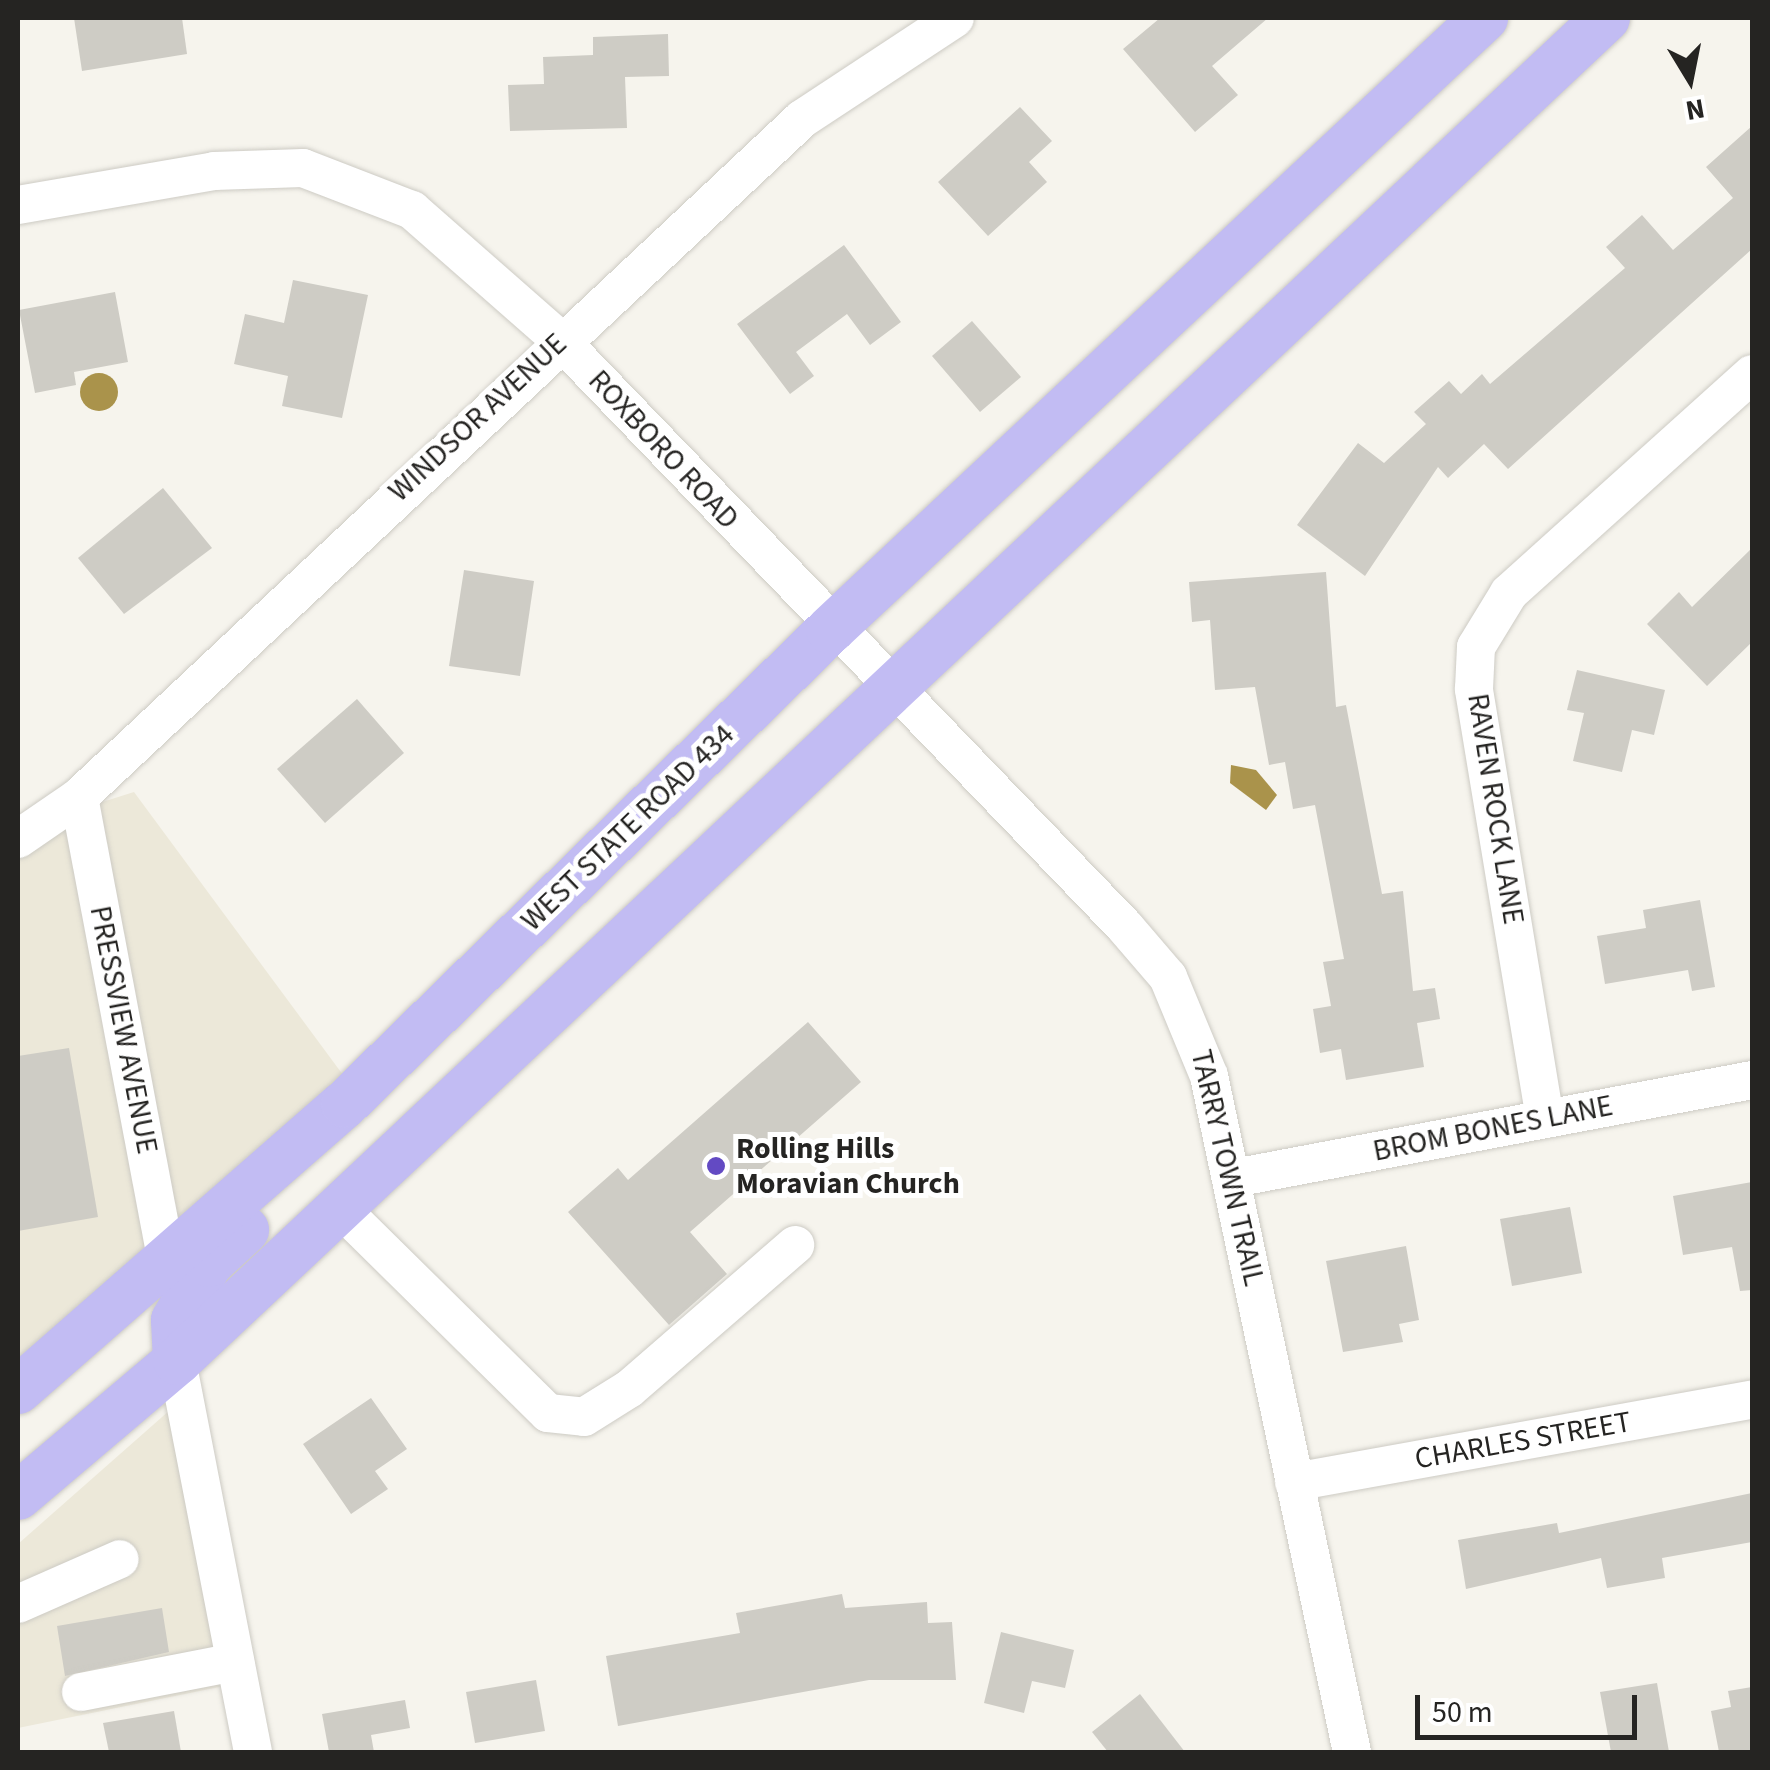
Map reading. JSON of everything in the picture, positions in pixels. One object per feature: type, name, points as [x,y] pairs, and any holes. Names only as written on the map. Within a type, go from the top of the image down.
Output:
[{"type":"main road","name":"WEST STATE ROAD 434","points":[[18,1390],[345,1104],[830,630],[1484,18]]},
{"type":"main road","points":[[18,1496],[177,1362],[893,692],[1599,20]]},
{"type":"main road","points":[[177,1362],[174,1320],[210,1263],[312,1167],[345,1104]]},
{"type":"street","name":"WINDSOR AVENUE","points":[[18,840],[79,798],[560,340],[802,120],[955,18]]},
{"type":"street","name":"ROXBORO ROAD","points":[[18,205],[214,171],[303,168],[412,210],[560,340],[830,630],[893,692]]},
{"type":"street","name":"RAVEN ROCK LANE","points":[[1545,1119],[1474,689],[1476,647],[1508,593],[1752,374]]},
{"type":"street","name":"TARRY TOWN TRAIL","points":[[893,692],[1168,977],[1192,1026],[1234,1178],[1352,1752]]},
{"type":"street","name":"PRESSVIEW AVENUE","points":[[79,798],[167,1263]]},
{"type":"street","name":"BROM BONES LANE","points":[[1234,1178],[1752,1080]]},
{"type":"street","points":[[340,1208],[548,1413],[584,1418],[795,1245]]},
{"type":"street","points":[[177,1362],[253,1752]]},
{"type":"street","name":"CHARLES STREET","points":[[1294,1482],[1752,1400]]},
{"type":"street","points":[[18,1604],[120,1559]]},
{"type":"street","points":[[81,1692],[235,1662]]},
{"type":"shaded area","points":[[99,373],[113,378],[118,392],[113,406],[99,411],[85,406],[80,392],[85,378]]},
{"type":"shaded area","points":[[1231,765],[1256,770],[1277,795],[1266,810],[1230,783]]},
{"type":"shaded area","points":[[134,792],[346,1079],[177,1232],[96,804]]},
{"type":"shaded area","points":[[69,825],[150,1256],[18,1368],[18,860]]},
{"type":"shaded area","points":[[170,1410],[224,1686],[18,1728],[18,1544]]},
{"type":"building","points":[[74,18],[182,18],[187,54],[82,71]]},
{"type":"building","points":[[1160,18],[1268,18],[1212,66],[1238,95],[1195,132],[1123,49]]},
{"type":"building","points":[[668,34],[669,76],[625,77],[627,128],[510,131],[508,85],[544,84],[543,57],[593,55],[593,37]]},
{"type":"building","points":[[1020,107],[1052,141],[1029,162],[1047,182],[988,236],[938,182]]},
{"type":"building","points":[[1752,126],[1752,249],[1508,469],[1484,444],[1448,478],[1438,467],[1365,576],[1297,525],[1358,443],[1384,463],[1426,424],[1414,412],[1449,381],[1461,394],[1482,374],[1490,384],[1625,268],[1606,247],[1642,215],[1673,250],[1733,198],[1706,167]]},
{"type":"building","points":[[844,245],[901,322],[870,345],[847,314],[796,352],[814,376],[790,394],[737,324]]},
{"type":"building","points":[[293,280],[368,295],[342,418],[282,406],[288,376],[234,364],[245,314],[284,323]]},
{"type":"building","points":[[115,292],[128,362],[74,372],[76,385],[35,393],[19,310]]},
{"type":"building","points":[[972,321],[1021,377],[980,412],[932,356]]},
{"type":"building","points":[[163,488],[212,548],[124,614],[78,558]]},
{"type":"building","points":[[1752,548],[1752,642],[1707,686],[1647,624],[1679,592],[1692,607]]},
{"type":"building","points":[[464,570],[534,581],[520,676],[449,666]]},
{"type":"building","points":[[1326,572],[1336,707],[1346,705],[1382,894],[1403,891],[1413,991],[1435,988],[1440,1019],[1417,1023],[1424,1067],[1346,1080],[1341,1049],[1320,1053],[1313,1009],[1331,1006],[1323,962],[1344,959],[1315,805],[1293,809],[1285,762],[1269,765],[1255,687],[1215,690],[1210,620],[1192,622],[1189,582]]},
{"type":"building","points":[[1577,670],[1665,690],[1654,735],[1632,730],[1622,772],[1573,761],[1584,713],[1567,710]]},
{"type":"building","points":[[357,699],[404,753],[325,823],[277,769]]},
{"type":"building","points":[[1700,900],[1715,987],[1692,991],[1688,970],[1605,984],[1597,936],[1646,928],[1643,910]]},
{"type":"building","points":[[808,1022],[861,1082],[690,1232],[727,1274],[669,1325],[568,1212],[618,1168],[628,1180]]},
{"type":"building","points":[[69,1048],[98,1217],[18,1231],[18,1056]]},
{"type":"building","points":[[1752,1182],[1752,1290],[1740,1291],[1732,1247],[1683,1255],[1673,1196]]},
{"type":"building","points":[[1570,1207],[1582,1273],[1512,1286],[1500,1219]]},
{"type":"building","points":[[1406,1246],[1419,1320],[1399,1324],[1403,1342],[1343,1352],[1326,1261]]},
{"type":"building","points":[[371,1398],[407,1449],[375,1471],[388,1489],[351,1514],[303,1444]]},
{"type":"building","points":[[1752,1493],[1752,1542],[1662,1558],[1665,1578],[1607,1588],[1601,1558],[1466,1589],[1458,1540],[1557,1523],[1559,1533]]},
{"type":"building","points":[[842,1594],[845,1608],[927,1602],[928,1623],[952,1622],[956,1680],[869,1680],[618,1726],[606,1656],[740,1633],[736,1613]]},
{"type":"building","points":[[162,1608],[169,1652],[65,1676],[57,1626]]},
{"type":"building","points":[[1001,1632],[1074,1650],[1065,1688],[1032,1681],[1024,1713],[984,1703]]},
{"type":"building","points":[[536,1680],[545,1731],[475,1743],[466,1692]]},
{"type":"building","points":[[1657,1683],[1669,1752],[1611,1752],[1600,1692]]},
{"type":"building","points":[[1752,1687],[1752,1752],[1719,1752],[1711,1711],[1731,1707],[1728,1691]]},
{"type":"building","points":[[1140,1694],[1185,1752],[1108,1752],[1092,1732]]},
{"type":"building","points":[[405,1700],[410,1728],[371,1735],[374,1752],[329,1752],[322,1714]]},
{"type":"building","points":[[174,1711],[181,1752],[109,1752],[103,1723]]},
{"type":"place","name":"Rolling Hills Moravian Church","points":[[716,1166]]}]
